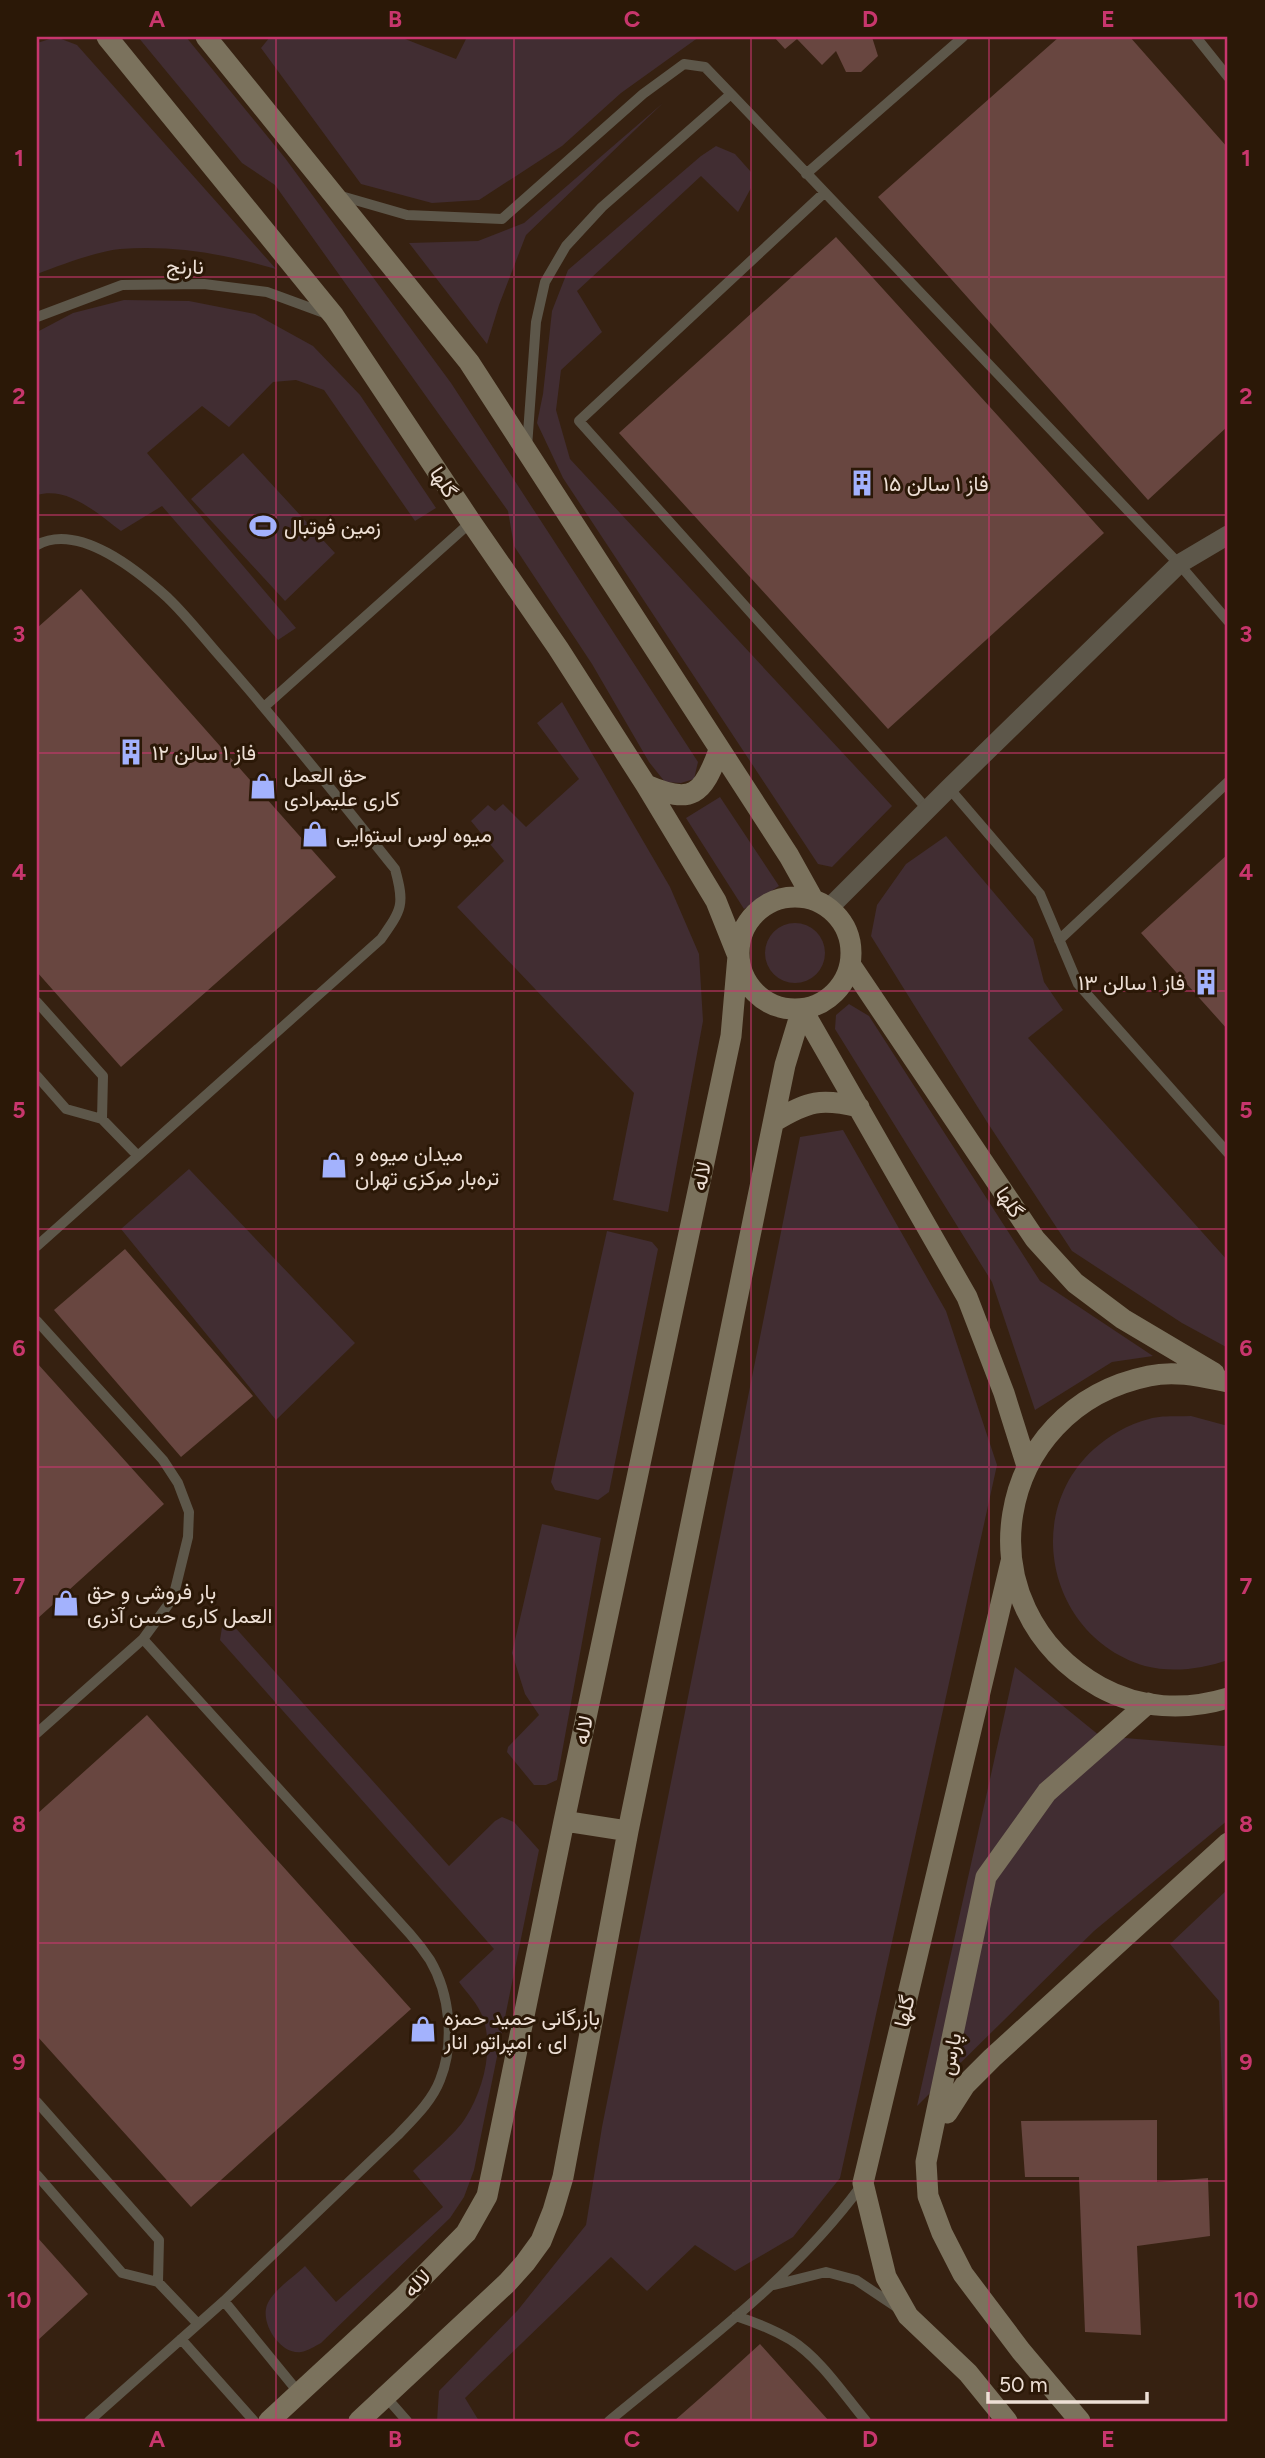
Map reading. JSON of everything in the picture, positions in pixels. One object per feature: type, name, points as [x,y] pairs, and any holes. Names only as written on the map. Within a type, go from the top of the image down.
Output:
[{"type":"street","name":"گلها","points":[[107,37],[334,316],[558,648],[646,785],[716,901],[738,956]]},
{"type":"street","points":[[206,37],[469,362],[719,751],[821,904],[840,919],[848,933],[850,964],[844,980],[833,994],[819,1004],[802,1009],[783,1008],[766,1002],[752,989],[742,974],[738,956],[740,937],[748,921],[761,907],[777,899],[795,896],[821,904]]},
{"type":"street","points":[[821,904],[928,810],[1179,564],[1228,535]]},
{"type":"street","points":[[646,785],[678,795],[690,793],[709,778],[719,751]]},
{"type":"street","name":"لاله","points":[[281,2418],[299,2393],[402,2298],[466,2233],[487,2196],[731,1036],[738,956]]},
{"type":"street","name":"گلها","points":[[850,964],[1035,1240],[1075,1283],[1123,1319],[1228,1382]]},
{"type":"street","points":[[802,1009],[967,1297],[1004,1393],[1027,1466]]},
{"type":"street","points":[[359,2421],[507,2283],[541,2241],[553,2211],[563,2177],[628,1831],[785,1065],[802,1009]]},
{"type":"street","points":[[775,1121],[794,1109],[817,1102],[831,1101],[859,1107]]},
{"type":"street","points":[[1228,1382],[1192,1374],[1152,1375],[1113,1385],[1078,1405],[1049,1432],[1027,1466],[1015,1497],[1010,1529],[1011,1562],[1023,1605],[1046,1643],[1077,1674],[1116,1696],[1160,1706],[1204,1705],[1228,1698]]},
{"type":"street","name":"گلها","points":[[1007,2421],[968,2373],[908,2316],[886,2277],[863,2183],[1011,1562]]},
{"type":"street","name":"پارس","points":[[1080,2421],[1021,2351],[962,2274],[928,2196],[926,2162],[986,1877],[1047,1792],[1148,1703]]},
{"type":"street","points":[[564,1821],[628,1831]]},
{"type":"street","name":"پارس","points":[[947,2113],[965,2085],[992,2058],[1228,1843]]},
{"type":"lane","points":[[806,174],[964,37]]},
{"type":"lane","points":[[1196,37],[1228,77]]},
{"type":"lane","points":[[334,194],[407,215],[502,219],[643,94],[684,64],[705,67],[1179,564],[1228,621]]},
{"type":"lane","points":[[527,451],[536,322],[545,282],[566,246],[602,206],[731,94]]},
{"type":"lane","points":[[824,193],[579,421],[928,810]]},
{"type":"lane","name":"نارنج","points":[[37,317],[122,285],[204,284],[267,292],[334,316]]},
{"type":"lane","points":[[264,707],[471,522]]},
{"type":"lane","points":[[37,545],[42,542],[72,539],[96,547],[126,565],[169,599],[264,707],[395,869],[402,893],[399,913],[381,939],[37,1245]]},
{"type":"lane","points":[[1059,940],[1228,782]]},
{"type":"lane","points":[[949,788],[1040,894],[1078,984],[1228,1153]]},
{"type":"lane","points":[[37,1002],[103,1076],[102,1119]]},
{"type":"lane","points":[[37,1076],[66,1110],[102,1119],[138,1156]]},
{"type":"lane","points":[[37,1321],[163,1460],[190,1512],[188,1536],[173,1598],[143,1639],[37,1733]]},
{"type":"lane","points":[[89,2421],[224,2301],[398,2135],[425,2106],[440,2081],[448,2052],[449,2022],[441,1985],[430,1960],[410,1934],[143,1639]]},
{"type":"lane","points":[[37,2102],[159,2240],[158,2282]]},
{"type":"lane","points":[[37,2175],[122,2273],[158,2282],[198,2324]]},
{"type":"lane","points":[[609,2421],[773,2285],[824,2234],[863,2183]]},
{"type":"lane","points":[[773,2285],[826,2272],[856,2280],[908,2316]]},
{"type":"lane","points":[[224,2301],[299,2393]]},
{"type":"lane","points":[[736,2316],[793,2341],[818,2364],[866,2421]]},
{"type":"lane","points":[[181,2339],[254,2421]]},
{"type":"lane","points":[[386,2397],[407,2421]]},
{"type":"shaded area","points":[[56,37],[77,45],[276,269],[199,252],[140,248],[99,253],[37,274],[37,43]]},
{"type":"shaded area","points":[[138,37],[186,37],[285,158],[451,383],[698,762],[694,779],[681,783],[665,782],[649,762],[592,664],[514,546],[508,511],[275,185],[242,163]]},
{"type":"shaded area","points":[[270,37],[400,37],[456,59],[467,37],[699,37],[621,93],[562,146],[479,200],[432,203],[361,184],[261,48]]},
{"type":"shaded area","points":[[663,103],[526,235],[487,344],[409,243],[478,241],[524,223]]},
{"type":"shaded area","points":[[716,146],[735,154],[751,172],[751,188],[738,212],[701,176],[577,291],[602,332],[561,370],[556,410],[570,459],[892,806],[832,867],[818,864],[563,478],[537,423],[552,311],[568,270]]},
{"type":"shaded area","points":[[124,300],[189,301],[255,314],[313,346],[360,395],[436,508],[415,521],[324,390],[296,380],[273,382],[229,427],[202,406],[147,453],[296,628],[278,640],[162,506],[121,531],[92,509],[71,498],[49,493],[37,495],[37,332],[73,313]]},
{"type":"shaded area","name":"زمین فوتبال","points":[[243,453],[335,553],[285,601],[191,499]]},
{"type":"shaded area","points":[[562,702],[670,887],[699,954],[703,1021],[668,1212],[613,1200],[634,1093],[457,907],[504,861],[471,821],[488,805],[495,811],[503,804],[526,827],[579,779],[537,723]]},
{"type":"shaded area","points":[[720,797],[779,886],[744,909],[686,818]]},
{"type":"shaded area","points":[[946,836],[1033,939],[1044,982],[1063,1010],[1028,1038],[1228,1261],[1228,1348],[1182,1323],[1072,1251],[987,1122],[871,936],[877,905],[906,864]]},
{"type":"shaded area","points":[[789,923],[801,923],[817,931],[823,941],[823,965],[817,975],[801,983],[789,983],[773,975],[765,959],[765,947],[773,931]]},
{"type":"shaded area","points":[[849,1004],[869,1016],[1040,1281],[1153,1356],[1112,1362],[1035,1410],[992,1282],[835,1029],[836,1015]]},
{"type":"shaded area","points":[[843,1130],[946,1311],[997,1465],[840,2178],[793,2237],[735,2271],[695,2245],[647,2291],[611,2257],[465,2398],[479,2421],[437,2421],[439,2391],[518,2310],[586,2225],[602,2127],[800,1137]]},
{"type":"shaded area","points":[[189,1169],[355,1343],[276,1420],[121,1229]]},
{"type":"shaded area","points":[[607,1231],[652,1242],[658,1249],[609,1492],[598,1500],[555,1490],[551,1482]]},
{"type":"shaded area","points":[[1191,1416],[1228,1426],[1228,1660],[1187,1669],[1155,1668],[1113,1651],[1087,1630],[1068,1602],[1056,1572],[1053,1539],[1058,1507],[1071,1476],[1094,1449],[1119,1431],[1141,1421],[1159,1417]]},
{"type":"shaded area","points":[[542,1524],[601,1538],[557,1780],[546,1785],[534,1785],[507,1752],[508,1747],[539,1715],[525,1694],[512,1653]]},
{"type":"shaded area","points":[[224,1615],[449,1866],[502,1817],[514,1822],[539,1850],[474,2170],[464,2197],[450,2218],[321,2343],[301,2352],[286,2349],[269,2329],[267,2305],[279,2289],[305,2266],[336,2302],[443,2207],[413,2171],[461,2124],[482,2082],[487,2056],[486,2030],[479,2008],[459,1982],[494,1949],[220,1640]]},
{"type":"shaded area","points":[[1015,1667],[1100,1736],[1224,1746],[1228,1743],[1228,1820],[1094,1931],[917,2106]]},
{"type":"shaded area","points":[[1228,1889],[1228,2245],[1219,2001],[1170,1944]]},
{"type":"building","points":[[774,37],[872,37],[878,56],[861,72],[846,72],[836,51],[822,65],[797,39],[785,49]]},
{"type":"building","points":[[1059,37],[1130,37],[1228,148],[1228,426],[1148,500],[878,197]]},
{"type":"building","name":"فاز ۱ سالن ۱۵","points":[[836,237],[1104,533],[888,729],[619,433]]},
{"type":"building","name":"فاز ۱ سالن ۱۲","points":[[81,589],[336,877],[121,1067],[37,972],[37,628]]},
{"type":"building","name":"فاز ۱ سالن ۱۳","points":[[1228,854],[1228,1030],[1141,933]]},
{"type":"building","points":[[125,1249],[253,1396],[181,1457],[54,1310]]},
{"type":"building","points":[[37,1363],[164,1504],[37,1619]]},
{"type":"building","points":[[147,1715],[411,2009],[191,2207],[37,2036],[37,1814]]},
{"type":"building","points":[[1157,2120],[1157,2182],[1208,2178],[1210,2236],[1137,2246],[1141,2335],[1085,2332],[1079,2177],[1025,2177],[1021,2121]]},
{"type":"building","points":[[37,2237],[88,2294],[37,2341]]},
{"type":"building","points":[[760,2344],[829,2421],[674,2421],[715,2385]]},
{"type":"place","name":"فاز ۱ سالن ۱۵","points":[[862,483]]},
{"type":"place","name":"زمین فوتبال","points":[[263,526]]},
{"type":"place","name":"فاز ۱ سالن ۱۲","points":[[131,752]]},
{"type":"place","name":"حق العمل کاری علیمرادی","points":[[263,786]]},
{"type":"place","name":"میوه لوس استوایی","points":[[315,834]]},
{"type":"place","name":"فاز ۱ سالن ۱۳","points":[[1206,982]]},
{"type":"place","name":"میدان میوه و تره‌بار مرکزی تهران","points":[[334,1165]]},
{"type":"place","name":"بار فروشی و حق العمل کاری حسن آذری","points":[[66,1603]]},
{"type":"place","name":"بازرگانی حمید حمزه ای ، امپراتور انار","points":[[423,2029]]}]
